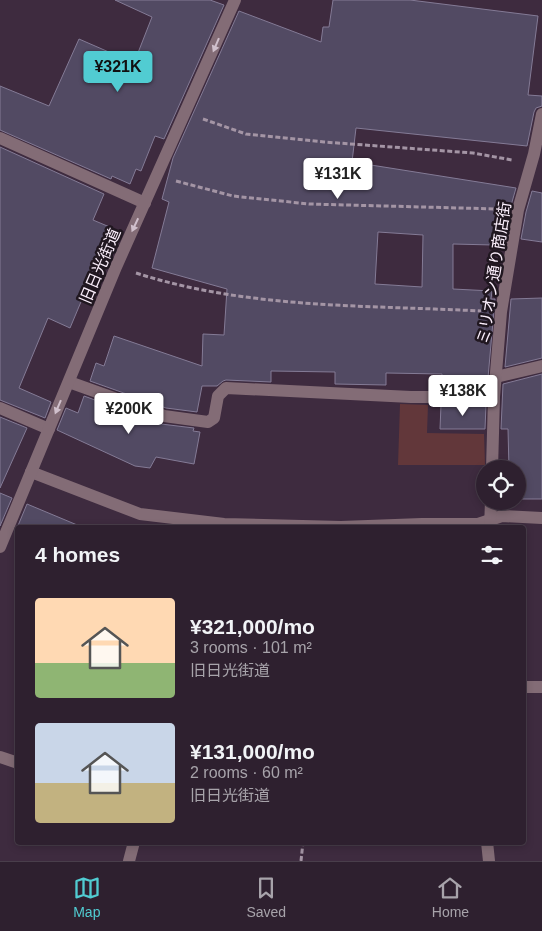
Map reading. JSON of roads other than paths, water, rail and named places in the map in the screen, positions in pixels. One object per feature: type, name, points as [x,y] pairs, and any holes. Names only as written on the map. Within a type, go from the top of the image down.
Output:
[{"type":"street","name":"旧日光街道","points":[[0,546],[116,267],[235,0]]},
{"type":"street","name":"ミリオン通り商店街","points":[[492,460],[494,397],[501,312],[518,210],[538,153],[542,114]]},
{"type":"street","points":[[0,138],[145,203]]},
{"type":"street","points":[[496,377],[542,366]]},
{"type":"street","points":[[69,382],[164,416],[208,422],[214,418],[218,396],[226,388],[411,397],[494,397]]},
{"type":"street","points":[[0,408],[49,429]]},
{"type":"street","points":[[31,472],[140,514],[224,524],[263,525]]},
{"type":"street","points":[[490,524],[491,510]]},
{"type":"street","points":[[395,525],[490,524],[502,516],[542,518]]},
{"type":"street","points":[[526,687],[542,687]]},
{"type":"street","points":[[0,757],[15,762]]},
{"type":"street","points":[[129,861],[133,845]]},
{"type":"street","points":[[487,845],[489,861]]}]
